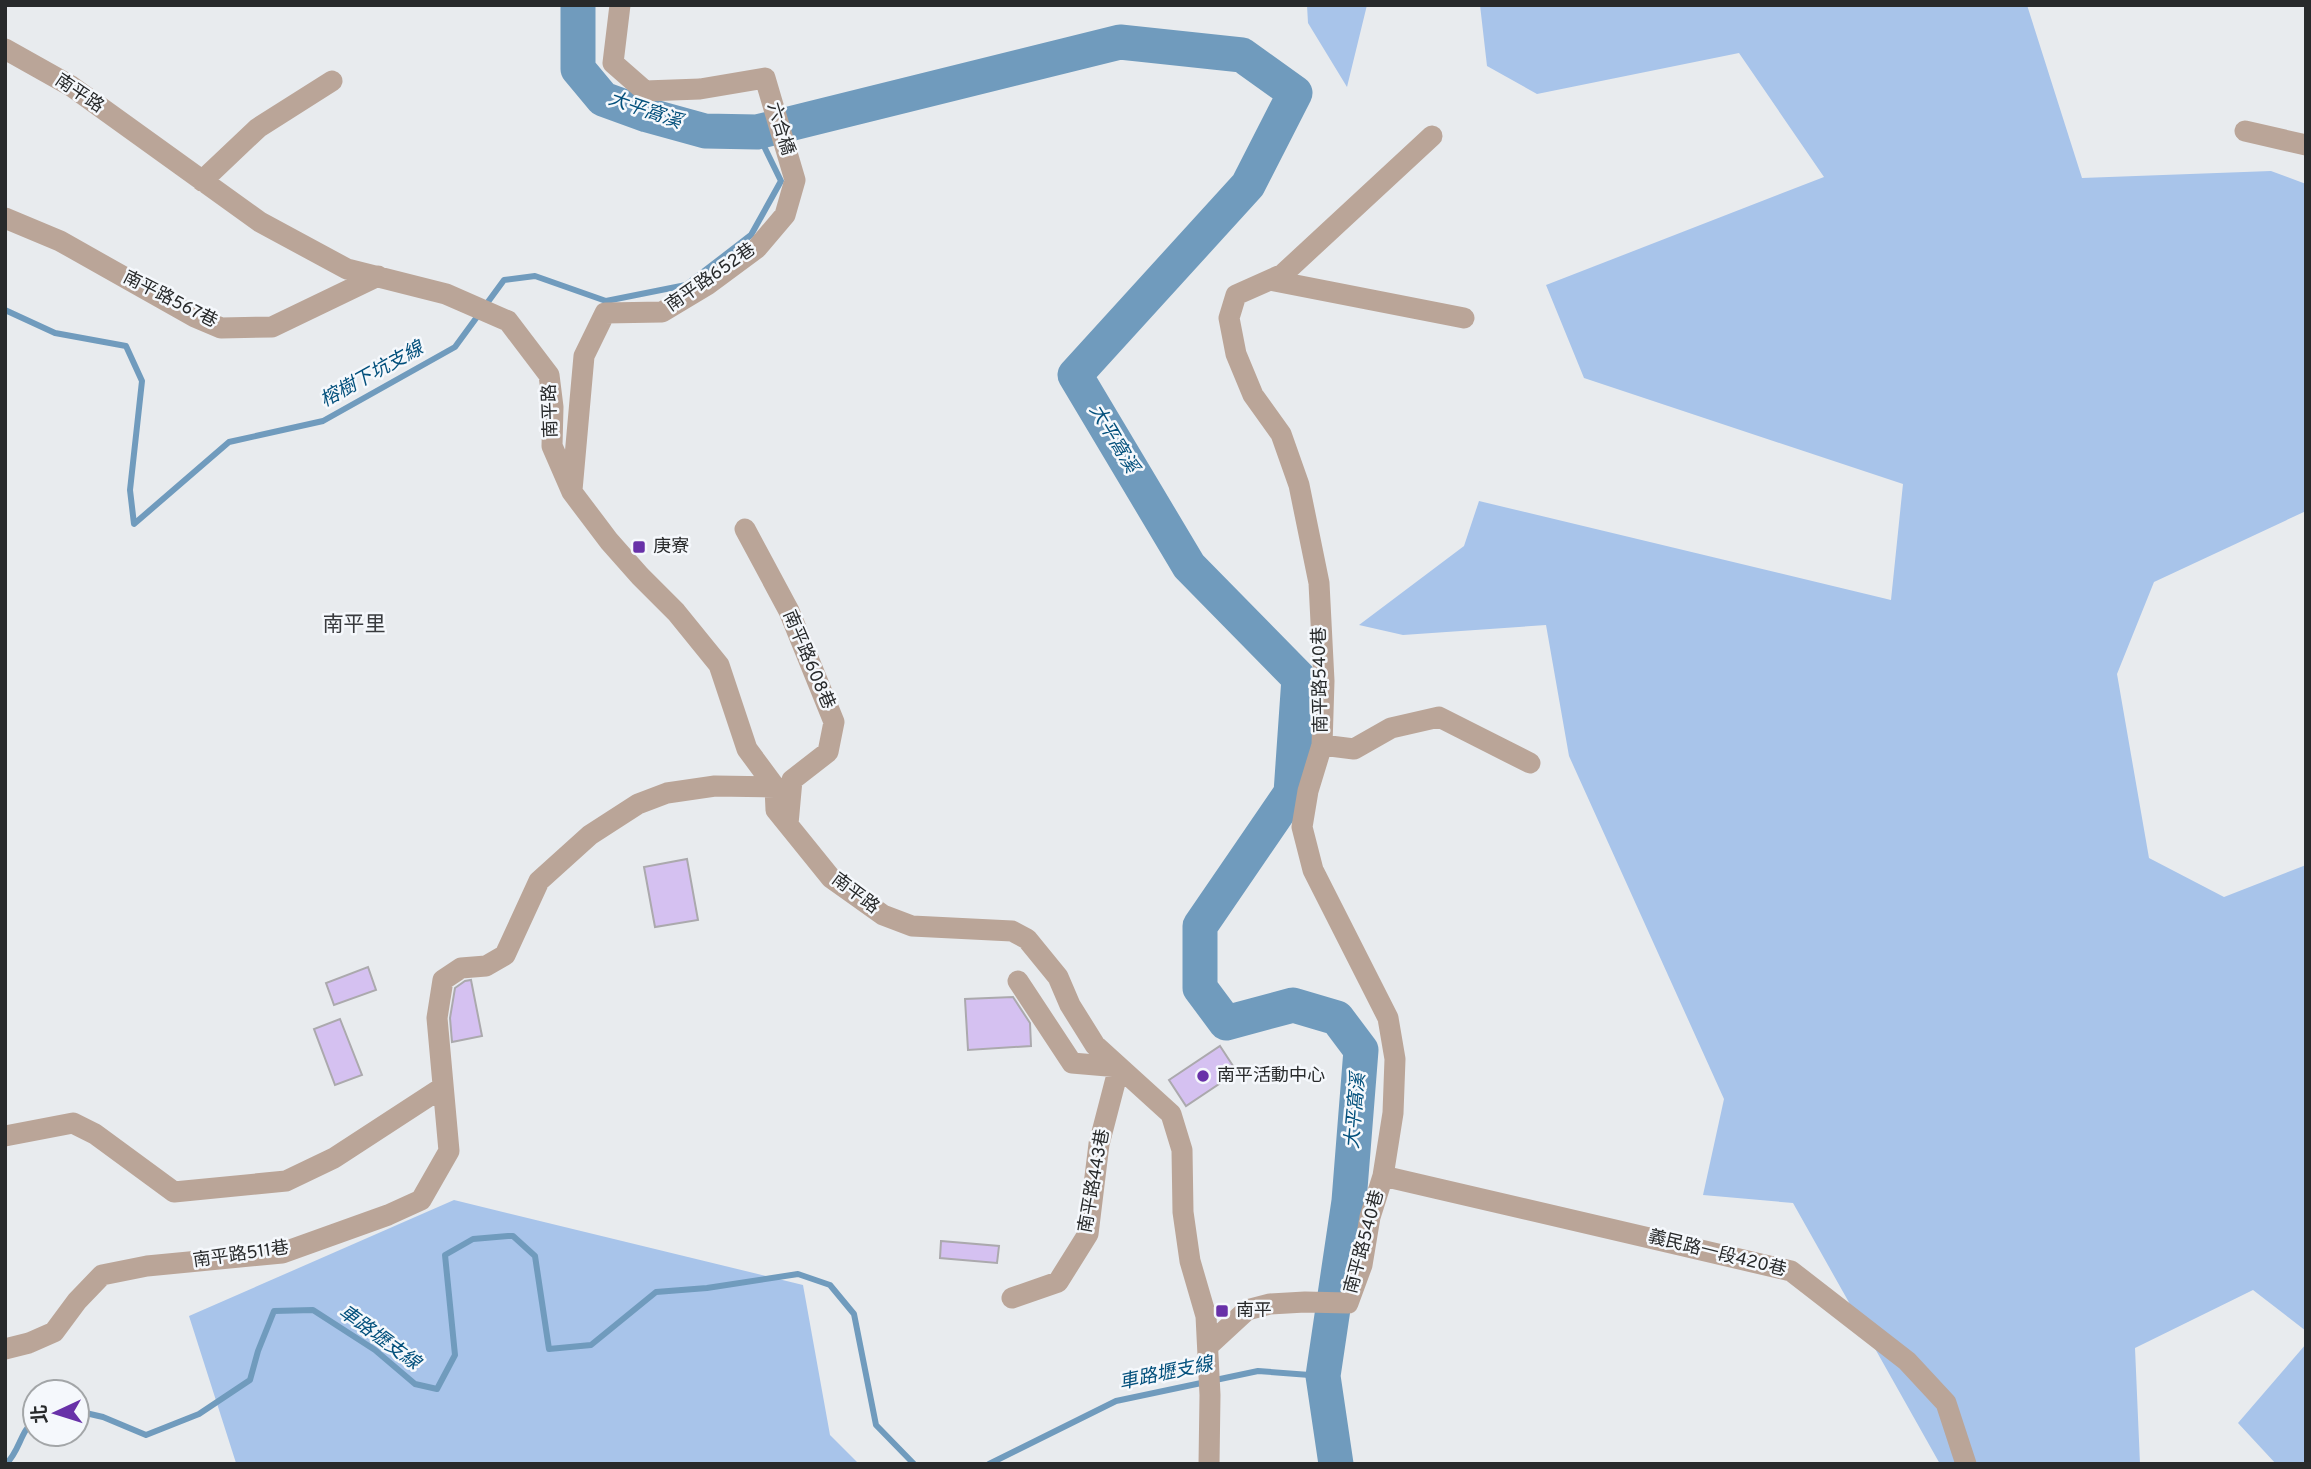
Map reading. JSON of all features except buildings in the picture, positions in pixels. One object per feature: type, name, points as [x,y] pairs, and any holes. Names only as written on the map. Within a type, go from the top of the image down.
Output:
[{"type":"street","name":"六合橋","points":[[620,5],[613,63],[645,91],[700,89],[765,78],[795,180]]},
{"type":"street","name":"南平路","points":[[5,49],[71,86],[260,222],[347,269],[446,294],[508,321],[550,375],[552,446],[572,492],[610,541],[640,576],[676,611],[719,665],[747,749],[775,787],[776,810],[831,878],[883,915],[912,926],[1012,931],[1027,939],[1058,977],[1070,1005],[1096,1045],[1171,1114],[1182,1150],[1185,1224],[1190,1261],[1206,1316],[1210,1395],[1209,1464]]},
{"type":"street","points":[[202,180],[258,128],[332,81]]},
{"type":"street","points":[[2245,131],[2306,145]]},
{"type":"street","name":"南平路540巷","points":[[1208,1346],[1247,1310],[1270,1304],[1348,1303],[1362,1265],[1370,1217],[1383,1176],[1393,1113],[1395,1059],[1388,1018],[1313,870],[1303,827],[1308,791],[1322,745],[1324,681],[1319,583],[1299,485],[1281,434],[1248,384],[1236,354],[1229,318],[1237,295],[1283,274],[1432,136]]},
{"type":"street","name":"南平路652巷","points":[[572,492],[583,356],[605,313],[662,313],[707,285],[757,248],[786,215],[795,180]]},
{"type":"street","name":"南平路567巷","points":[[5,218],[60,241],[195,317],[220,328],[272,327],[378,276]]},
{"type":"street","points":[[1270,280],[1464,318]]},
{"type":"street","name":"南平路608巷","points":[[745,528],[789,611],[834,722],[828,752],[792,780],[788,824]]},
{"type":"street","points":[[1322,745],[1354,749],[1391,728],[1439,716],[1530,763]]},
{"type":"street","name":"南平路511巷","points":[[5,1349],[29,1343],[54,1332],[77,1301],[102,1275],[147,1266],[282,1253],[388,1215],[421,1200],[449,1151],[437,1018],[443,980],[461,968],[485,966],[505,955],[539,881],[590,835],[638,804],[667,793],[715,786],[775,787]]},
{"type":"street","points":[[1018,981],[1072,1063],[1119,1067]]},
{"type":"street","name":"南平路443巷","points":[[1012,1298],[1058,1282],[1088,1234],[1099,1144],[1119,1067]]},
{"type":"street","points":[[5,1136],[73,1123],[95,1134],[174,1192],[286,1181],[334,1158],[443,1087]]},
{"type":"street","name":"義民路一段420巷","points":[[1383,1176],[1791,1270],[1907,1361],[1946,1403],[1966,1464]]},
{"type":"shaded area","points":[[1307,5],[1367,5],[1347,87],[1308,23]]},
{"type":"shaded area","points":[[1480,5],[2027,5],[2082,178],[2271,171],[2306,184],[2306,511],[2154,582],[2117,674],[2149,858],[2224,897],[2306,865],[2306,1331],[2253,1290],[2135,1348],[2140,1464],[1940,1464],[1793,1203],[1703,1195],[1724,1099],[1569,756],[1546,625],[1403,635],[1359,625],[1464,546],[1479,501],[1891,600],[1903,484],[1584,378],[1546,285],[1824,177],[1739,53],[1537,94],[1487,66]]},
{"type":"shaded area","points":[[454,1200],[803,1285],[830,1435],[859,1464],[236,1463],[189,1316]]},
{"type":"shaded area","points":[[2306,1344],[2306,1464],[2276,1464],[2238,1423]]},
{"type":"waterway","name":"大平窩溪","points":[[578,5],[578,69],[603,99],[705,131],[757,132],[1120,42],[1242,55],[1295,93],[1248,185],[1075,375],[1189,566],[1299,678],[1291,793],[1200,926],[1200,988],[1226,1023],[1293,1005],[1337,1018],[1361,1050],[1349,1201],[1323,1376],[1336,1464]]},
{"type":"waterway","name":"榕樹下坑支線","points":[[5,310],[55,333],[126,346],[142,381],[130,490],[134,524],[229,442],[323,421],[455,347],[504,280],[535,276],[606,301],[686,285],[751,235],[781,181],[757,132]]},
{"type":"waterway","name":"車路壢支線","points":[[91,1414],[146,1435],[199,1414],[250,1380],[274,1311],[313,1310],[375,1350],[415,1384],[437,1389],[455,1355],[445,1255],[473,1239],[513,1236],[535,1256],[549,1349],[591,1345],[656,1292],[707,1288],[798,1274],[830,1285],[854,1314],[876,1425],[914,1464]]},
{"type":"waterway","name":"車路壢支線","points":[[989,1464],[1116,1401],[1258,1371],[1323,1376]]},
{"type":"waterway","name":"車路壢支線","points":[[6,1464],[21,1440]]},
{"type":"place","name":"庚寮","points":[[639,547]]},
{"type":"place","name":"南平活動中心","points":[[1203,1076]]},
{"type":"place","name":"南平","points":[[1222,1311]]},
{"type":"district","name":"南平里","points":[[354,625]]}]
